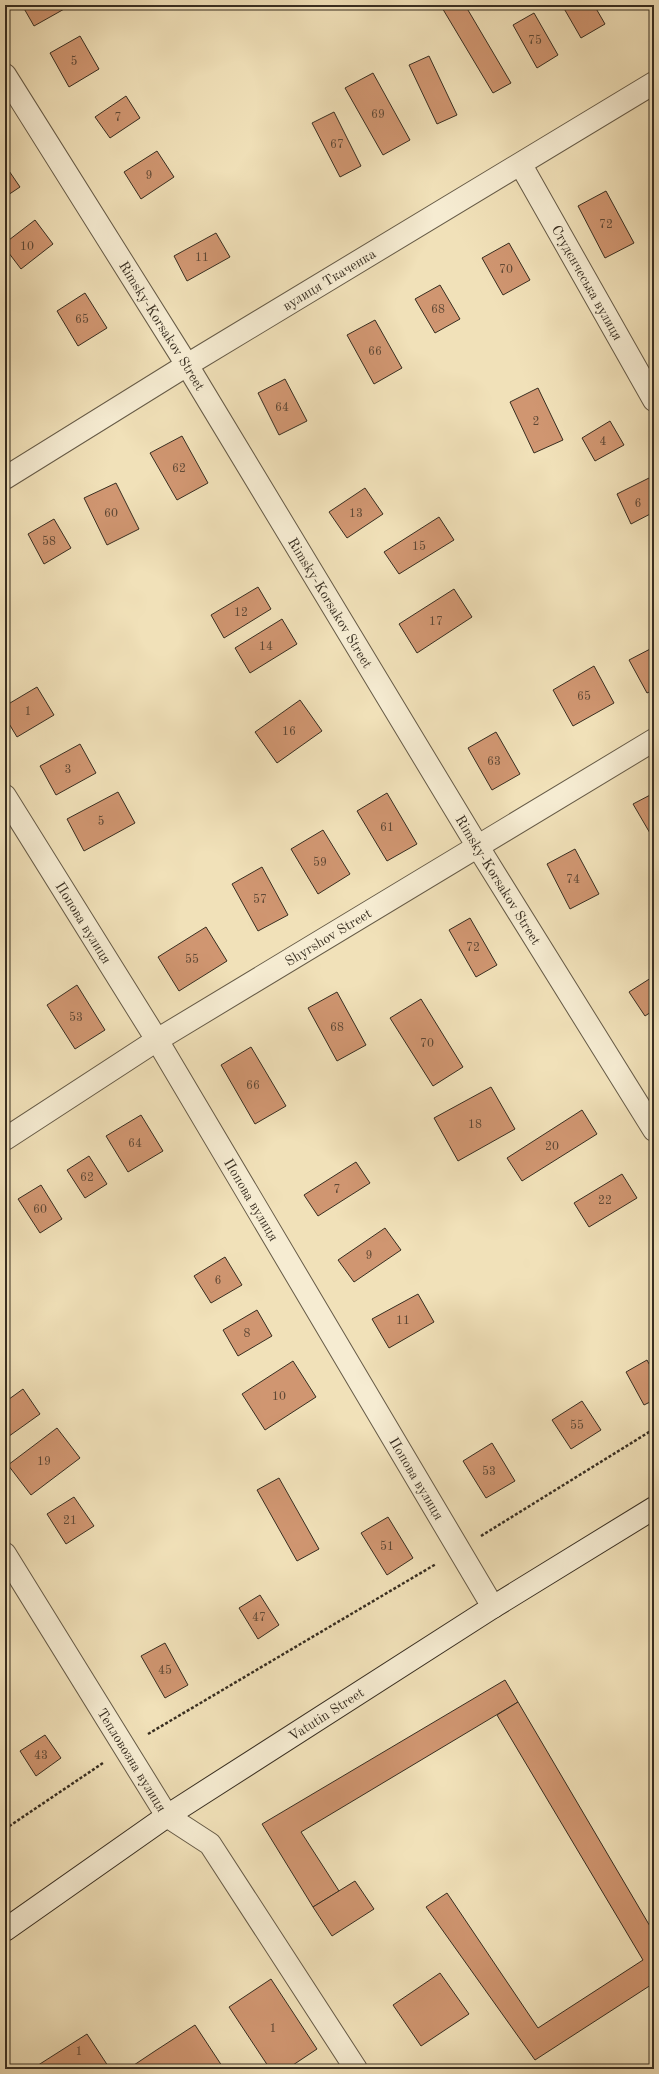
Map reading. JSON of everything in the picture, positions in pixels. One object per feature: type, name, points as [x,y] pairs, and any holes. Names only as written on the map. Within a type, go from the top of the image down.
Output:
[{"type":"street","name":"Rimsky-Korsakov Street","points":[[5,75],[187,365],[478,847],[654,1130]]},
{"type":"street","name":"вулиця Ткаченка","points":[[5,478],[187,365],[521,165],[654,83]]},
{"type":"street","name":"Студєнчеська вулиця","points":[[521,165],[654,400]]},
{"type":"street","name":"Shyrshov Street","points":[[5,1139],[157,1040],[654,740]]},
{"type":"street","name":"Попова вулиця","points":[[5,796],[157,1040],[461,1549],[493,1607]]},
{"type":"street","name":"Vatutin Street","points":[[5,1930],[167,1816],[493,1607],[654,1508]]},
{"type":"street","name":"Тепловозна вулиця","points":[[5,1554],[167,1816],[210,1844],[356,2069]]},
{"type":"path","points":[[5,1829],[125,1747],[461,1549],[654,1429]]},
{"type":"building","points":[[22,5],[65,5],[66,8],[34,26]]},
{"type":"building","points":[[465,5],[511,83],[493,93],[441,6]]},
{"type":"building","points":[[562,5],[594,5],[605,24],[581,38]]},
{"type":"building","points":[[534,13],[558,55],[537,68],[513,25]]},
{"type":"building","points":[[80,36],[99,69],[69,87],[50,53]]},
{"type":"building","points":[[429,56],[457,115],[437,124],[409,65]]},
{"type":"building","points":[[373,73],[410,140],[383,155],[345,88]]},
{"type":"building","points":[[126,96],[140,118],[110,138],[95,117]]},
{"type":"building","points":[[334,112],[361,166],[340,177],[312,123]]},
{"type":"building","points":[[157,151],[174,177],[141,199],[124,172]]},
{"type":"building","points":[[5,165],[20,187],[5,197]]},
{"type":"building","points":[[606,191],[634,243],[605,258],[578,206]]},
{"type":"building","points":[[35,220],[53,244],[21,269],[5,248],[5,243]]},
{"type":"building","points":[[216,233],[230,257],[187,281],[174,256]]},
{"type":"building","points":[[509,243],[530,280],[503,295],[482,258]]},
{"type":"building","points":[[440,285],[460,319],[435,333],[415,299]]},
{"type":"building","points":[[85,293],[107,328],[78,346],[57,311]]},
{"type":"building","points":[[375,320],[402,368],[374,384],[347,335]]},
{"type":"building","points":[[285,379],[307,421],[279,435],[258,393]]},
{"type":"building","points":[[538,388],[563,440],[534,453],[510,402]]},
{"type":"building","points":[[610,421],[624,445],[595,461],[582,438]]},
{"type":"building","points":[[182,436],[208,483],[177,500],[150,453]]},
{"type":"building","points":[[651,477],[654,482],[654,512],[631,524],[617,494]]},
{"type":"building","points":[[116,483],[139,529],[107,545],[84,498]]},
{"type":"building","points":[[365,488],[383,514],[347,538],[329,512]]},
{"type":"building","points":[[439,517],[454,540],[399,574],[384,552]]},
{"type":"building","points":[[54,519],[71,548],[44,564],[28,534]]},
{"type":"building","points":[[258,587],[271,609],[224,638],[211,615]]},
{"type":"building","points":[[454,589],[472,617],[417,653],[399,624]]},
{"type":"building","points":[[282,619],[297,644],[250,673],[235,648]]},
{"type":"building","points":[[654,647],[654,690],[647,693],[629,660]]},
{"type":"building","points":[[594,666],[614,703],[573,726],[553,690]]},
{"type":"building","points":[[37,687],[54,715],[17,737],[5,717],[5,706]]},
{"type":"building","points":[[300,700],[322,731],[277,763],[255,732]]},
{"type":"building","points":[[496,732],[520,774],[492,790],[468,748]]},
{"type":"building","points":[[80,744],[96,773],[56,795],[40,766]]},
{"type":"building","points":[[118,792],[135,823],[84,851],[67,819]]},
{"type":"building","points":[[387,793],[417,844],[387,861],[357,811]]},
{"type":"building","points":[[654,793],[654,840],[633,804]]},
{"type":"building","points":[[323,830],[350,874],[318,894],[291,849]]},
{"type":"building","points":[[575,849],[599,894],[570,909],[547,864]]},
{"type":"building","points":[[262,867],[288,915],[258,931],[232,884]]},
{"type":"building","points":[[470,918],[497,965],[476,977],[449,930]]},
{"type":"building","points":[[206,927],[227,961],[179,991],[158,957]]},
{"type":"building","points":[[654,976],[654,1010],[645,1016],[629,992]]},
{"type":"building","points":[[77,985],[105,1030],[75,1049],[47,1005]]},
{"type":"building","points":[[337,992],[366,1045],[337,1061],[308,1008]]},
{"type":"building","points":[[421,999],[463,1067],[433,1086],[390,1018]]},
{"type":"building","points":[[251,1047],[286,1106],[255,1124],[221,1065]]},
{"type":"building","points":[[491,1087],[515,1129],[458,1161],[434,1118]]},
{"type":"building","points":[[582,1110],[597,1134],[522,1181],[507,1158]]},
{"type":"building","points":[[141,1115],[163,1151],[128,1172],[106,1136]]},
{"type":"building","points":[[89,1156],[107,1184],[85,1198],[67,1170]]},
{"type":"building","points":[[356,1162],[370,1183],[318,1216],[304,1195]]},
{"type":"building","points":[[622,1174],[637,1198],[589,1227],[574,1203]]},
{"type":"building","points":[[41,1185],[62,1219],[40,1233],[18,1199]]},
{"type":"building","points":[[385,1228],[401,1250],[354,1282],[338,1260]]},
{"type":"building","points":[[225,1257],[242,1285],[211,1303],[194,1276]]},
{"type":"building","points":[[418,1294],[434,1322],[389,1348],[372,1319]]},
{"type":"building","points":[[257,1310],[272,1336],[238,1356],[223,1330]]},
{"type":"building","points":[[647,1360],[654,1373],[654,1400],[644,1405],[626,1372]]},
{"type":"building","points":[[293,1361],[316,1397],[265,1430],[242,1394]]},
{"type":"building","points":[[23,1389],[40,1414],[5,1439],[5,1402]]},
{"type":"building","points":[[582,1401],[601,1430],[571,1449],[552,1420]]},
{"type":"building","points":[[57,1428],[80,1458],[31,1495],[8,1465]]},
{"type":"building","points":[[492,1443],[515,1481],[486,1498],[463,1461]]},
{"type":"building","points":[[279,1478],[319,1549],[297,1561],[257,1490]]},
{"type":"building","points":[[74,1497],[94,1526],[66,1544],[47,1514]]},
{"type":"building","points":[[388,1517],[413,1558],[387,1575],[361,1533]]},
{"type":"building","points":[[260,1595],[279,1625],[258,1639],[239,1608]]},
{"type":"building","points":[[165,1643],[188,1685],[165,1698],[141,1656]]},
{"type":"building","points":[[505,1680],[518,1702],[301,1832],[339,1891],[313,1907],[262,1824]]},
{"type":"building","points":[[518,1702],[654,1933],[654,1983],[535,2060],[426,1907],[447,1893],[538,2028],[643,1960],[497,1715]]},
{"type":"building","points":[[45,1735],[61,1758],[36,1776],[20,1751]]},
{"type":"building","points":[[355,1881],[374,1909],[332,1936],[313,1907]]},
{"type":"building","points":[[440,1973],[469,2014],[421,2046],[393,2005]]},
{"type":"building","points":[[271,1979],[317,2049],[287,2069],[270,2069],[229,2007]]},
{"type":"building","points":[[195,2025],[224,2069],[128,2069],[155,2051]]},
{"type":"building","points":[[87,2034],[110,2069],[32,2069]]}]
